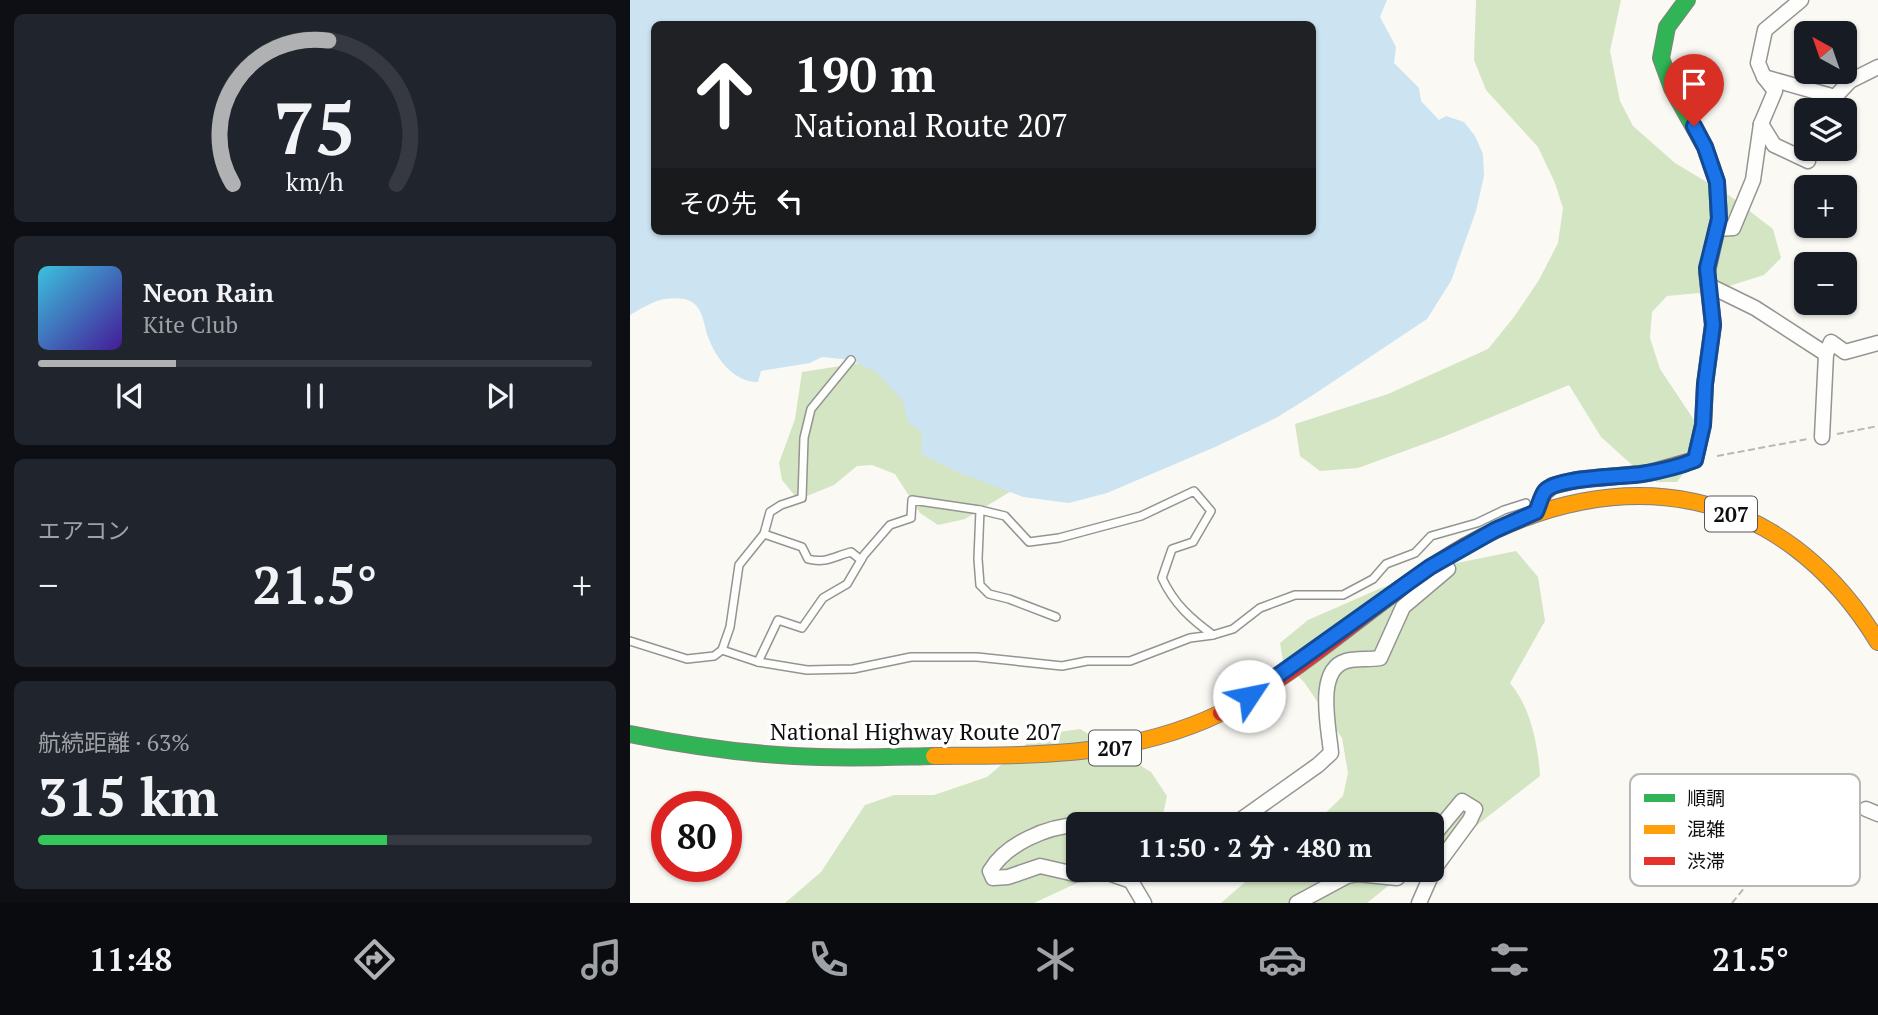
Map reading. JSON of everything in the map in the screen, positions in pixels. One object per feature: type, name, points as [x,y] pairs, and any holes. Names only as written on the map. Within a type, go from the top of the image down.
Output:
[{"type":"highway","points":[[1687,0],[1667,27],[1661,58],[1672,88],[1705,147],[1717,182],[1719,219],[1707,268],[1713,325],[1703,425],[1695,460]]},
{"type":"highway","name":"207","points":[[1539,505],[1545,491],[1553,486],[1602,477],[1639,475],[1674,468],[1695,460]]},
{"type":"highway","name":"National Highway Route 207","points":[[630,734],[716,749],[834,758],[1000,757],[1126,747],[1156,738],[1232,707],[1430,567],[1539,505],[1610,496],[1669,495],[1724,511],[1756,524],[1809,557],[1859,612],[1878,642]]},
{"type":"street","points":[[1716,229],[1733,228],[1753,180],[1761,124],[1775,91],[1764,78],[1758,63],[1765,30],[1801,0]]},
{"type":"street","points":[[1764,78],[1835,97],[1850,81],[1878,67]]},
{"type":"street","points":[[1761,124],[1774,145],[1794,154]]},
{"type":"street","points":[[1708,285],[1755,309],[1826,354]]},
{"type":"street","points":[[1822,436],[1826,354],[1831,342],[1845,352],[1878,343]]},
{"type":"street","points":[[1252,812],[1331,753],[1326,685],[1331,672],[1349,660],[1367,661],[1380,658],[1403,607],[1463,558],[1465,546]]},
{"type":"street","points":[[1444,823],[1462,801],[1475,809],[1444,855]]},
{"type":"street","points":[[1066,827],[1046,830],[1020,844],[995,862],[990,871],[993,878],[1008,877],[1040,866],[1066,872]]},
{"type":"street","points":[[1131,882],[1144,903]]},
{"type":"street","points":[[1297,903],[1335,882]]},
{"type":"street","points":[[1419,903],[1428,882]]},
{"type":"lane","points":[[630,641],[687,659],[714,656],[722,650],[730,627],[739,565],[764,534],[770,512],[802,498],[804,438],[811,409],[851,360]]},
{"type":"lane","points":[[758,662],[778,620],[802,628],[823,598],[847,584],[861,560],[890,525],[911,518],[912,499],[1006,516],[1029,541],[1039,541],[1141,516],[1194,491],[1211,511],[1193,542],[1172,549],[1162,578],[1169,593],[1188,618],[1213,635]]},
{"type":"lane","points":[[722,650],[758,662],[807,670],[853,669],[911,657],[977,657],[1062,666],[1087,661],[1130,661],[1190,638],[1233,629],[1260,608],[1295,595],[1343,595],[1373,579],[1386,565],[1415,553],[1431,536],[1477,523],[1504,510],[1539,505]]},
{"type":"lane","points":[[980,510],[980,585],[989,594],[1056,617]]},
{"type":"lane","points":[[764,534],[802,547],[808,559],[829,561],[851,552],[861,560]]},
{"type":"path","points":[[1695,460],[1878,426]]},
{"type":"path","points":[[1732,903],[1746,886]]},
{"type":"green space","points":[[1476,0],[1621,0],[1610,51],[1620,101],[1633,126],[1675,163],[1730,196],[1773,229],[1781,258],[1764,275],[1710,292],[1667,296],[1652,312],[1650,338],[1660,369],[1696,423],[1694,459],[1677,482],[1657,482],[1631,464],[1601,437],[1569,385],[1443,437],[1358,468],[1320,471],[1300,456],[1295,424],[1388,394],[1488,349],[1539,280],[1558,243],[1563,208],[1555,183],[1538,147],[1486,90],[1474,60]]},
{"type":"green space","points":[[860,363],[909,381],[1013,490],[965,519],[938,525],[920,513],[895,474],[872,465],[857,466],[834,485],[802,498],[796,497],[782,480],[779,463],[795,419],[802,372]]},
{"type":"green space","points":[[1516,551],[1538,577],[1545,621],[1510,683],[1523,704],[1532,727],[1540,776],[1477,825],[1444,846],[1444,812],[1326,812],[1343,796],[1348,773],[1342,738],[1304,682],[1283,661],[1280,643],[1308,620],[1381,588],[1452,564]]},
{"type":"green space","points":[[1080,729],[1151,772],[1167,796],[1164,812],[1066,812],[1066,882],[1079,882],[1034,903],[785,903],[821,872],[865,805],[894,795],[934,795],[987,777],[1037,735]]},
{"type":"green space","points":[[1245,882],[1393,882],[1367,903],[1221,903]]},
{"type":"water","points":[[630,0],[1387,0],[1380,17],[1396,47],[1394,63],[1419,88],[1421,101],[1439,120],[1446,116],[1464,122],[1475,136],[1483,154],[1484,176],[1476,211],[1451,281],[1427,319],[1276,418],[1107,493],[1069,503],[1023,497],[960,473],[921,454],[922,432],[908,422],[903,401],[876,372],[851,360],[822,357],[810,363],[761,371],[758,382],[749,381],[733,373],[716,353],[696,305],[689,300],[672,298],[648,305],[630,315]]},
{"type":"traffic: fast","points":[[1687,0],[1667,27],[1661,58],[1672,88],[1705,147],[1717,182],[1719,219],[1707,272]]},
{"type":"traffic: fast","points":[[630,734],[773,755],[847,758],[934,756]]},
{"type":"traffic: slow","points":[[1537,512],[1544,493],[1552,486],[1576,480],[1649,473],[1695,460],[1703,425],[1713,325],[1707,272]]},
{"type":"traffic: slow","points":[[1465,546],[1524,518],[1582,502],[1639,496],[1694,502],[1746,519],[1795,548],[1839,589],[1878,642]]},
{"type":"traffic: slow","points":[[934,756],[1044,754],[1116,746],[1151,739],[1221,713]]},
{"type":"traffic: jam","points":[[1221,713],[1284,675],[1433,565],[1465,546]]},
{"type":"route","points":[[1249,696],[1430,567],[1495,530],[1536,512],[1545,491],[1553,486],[1602,477],[1639,475],[1674,468],[1695,460],[1703,425],[1713,325],[1707,268],[1719,219],[1717,182],[1705,147],[1694,126]]}]
